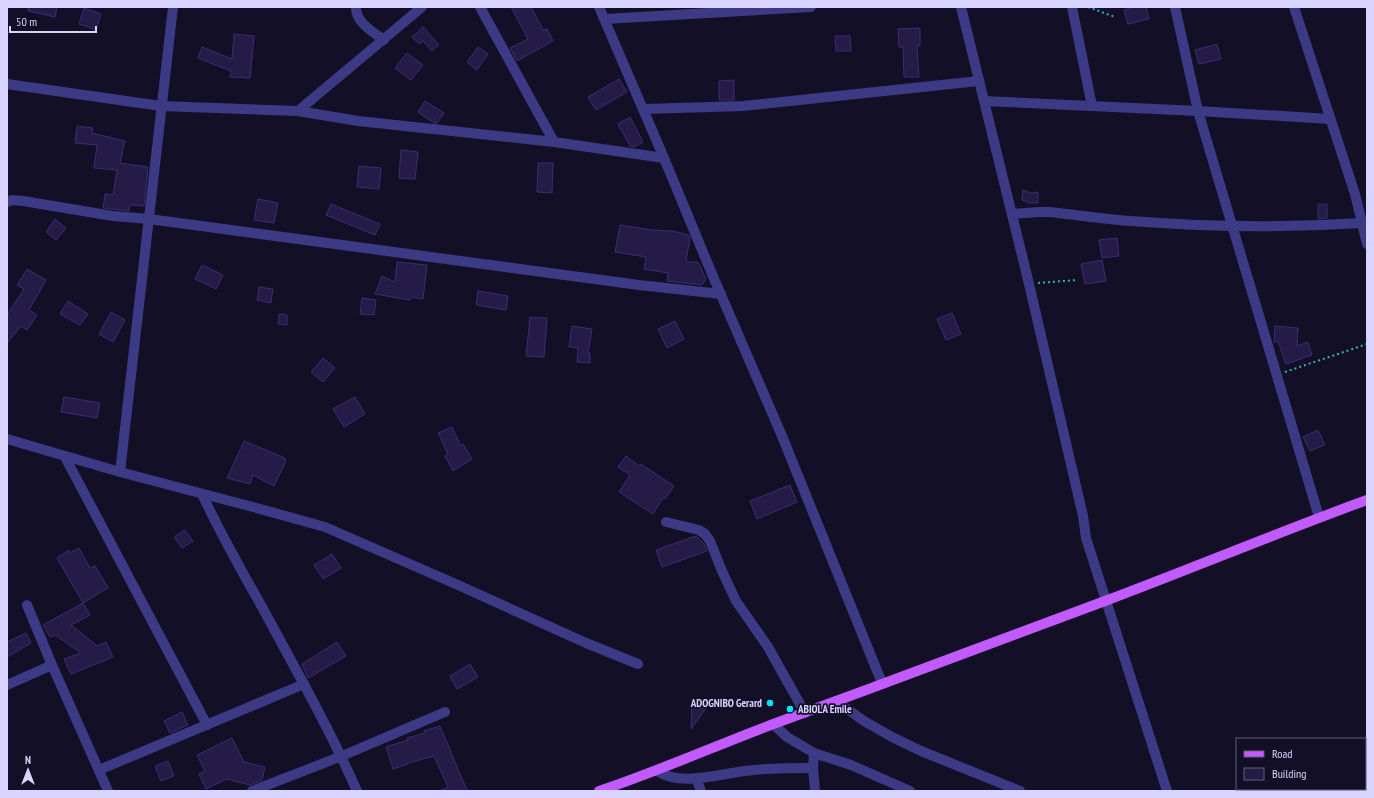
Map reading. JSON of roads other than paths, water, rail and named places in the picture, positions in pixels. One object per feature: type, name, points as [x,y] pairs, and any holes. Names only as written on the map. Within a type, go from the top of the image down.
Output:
[{"type":"main road","points":[[599,791],[657,771],[773,724],[882,683],[1107,601],[1319,517],[1367,500]]},
{"type":"street","points":[[120,472],[173,7]]},
{"type":"street","points":[[356,7],[360,21],[384,40]]},
{"type":"street","points":[[298,111],[422,7]]},
{"type":"street","points":[[480,7],[554,142]]},
{"type":"street","points":[[599,7],[782,436],[882,683]]},
{"type":"street","points":[[605,19],[811,7]]},
{"type":"street","points":[[961,7],[1029,284],[1083,516],[1086,538],[1167,791]]},
{"type":"street","points":[[1072,7],[1092,106]]},
{"type":"street","points":[[1175,7],[1198,111],[1319,517]]},
{"type":"street","points":[[1294,7],[1355,194],[1367,244]]},
{"type":"street","points":[[643,109],[744,106],[979,81]]},
{"type":"street","points":[[7,84],[161,106],[298,111],[358,121],[554,142],[664,158]]},
{"type":"street","points":[[984,101],[1330,119]]},
{"type":"street","points":[[7,202],[12,200],[24,201],[113,216],[149,219],[639,285],[721,294]]},
{"type":"street","points":[[1012,214],[1050,212],[1131,221],[1232,226],[1283,227],[1362,223]]},
{"type":"street","points":[[7,439],[65,457],[202,494],[254,506],[325,527],[586,643],[638,664]]},
{"type":"street","points":[[65,457],[207,725]]},
{"type":"street","points":[[202,494],[218,528],[342,756],[357,791]]},
{"type":"street","points":[[666,522],[699,530],[710,540],[736,601],[768,647],[805,713]]},
{"type":"street","points":[[27,605],[108,791]]},
{"type":"street","points":[[7,685],[52,665]]},
{"type":"street","points":[[99,770],[304,684]]},
{"type":"street","points":[[836,701],[864,721],[892,737],[921,751],[1020,791]]},
{"type":"street","points":[[252,791],[342,756],[445,712]]},
{"type":"street","points":[[773,724],[787,737],[814,753],[851,765],[910,791]]},
{"type":"street","points":[[814,753],[813,768],[816,791]]},
{"type":"street","points":[[657,771],[664,776],[673,778],[696,778],[752,770],[813,768]]},
{"type":"street","points":[[696,778],[701,791]]},
{"type":"place","name":"ADOGNIBO Gerard","points":[[770,703]]},
{"type":"place","name":"ABIOLA Emile","points":[[790,709]]}]
